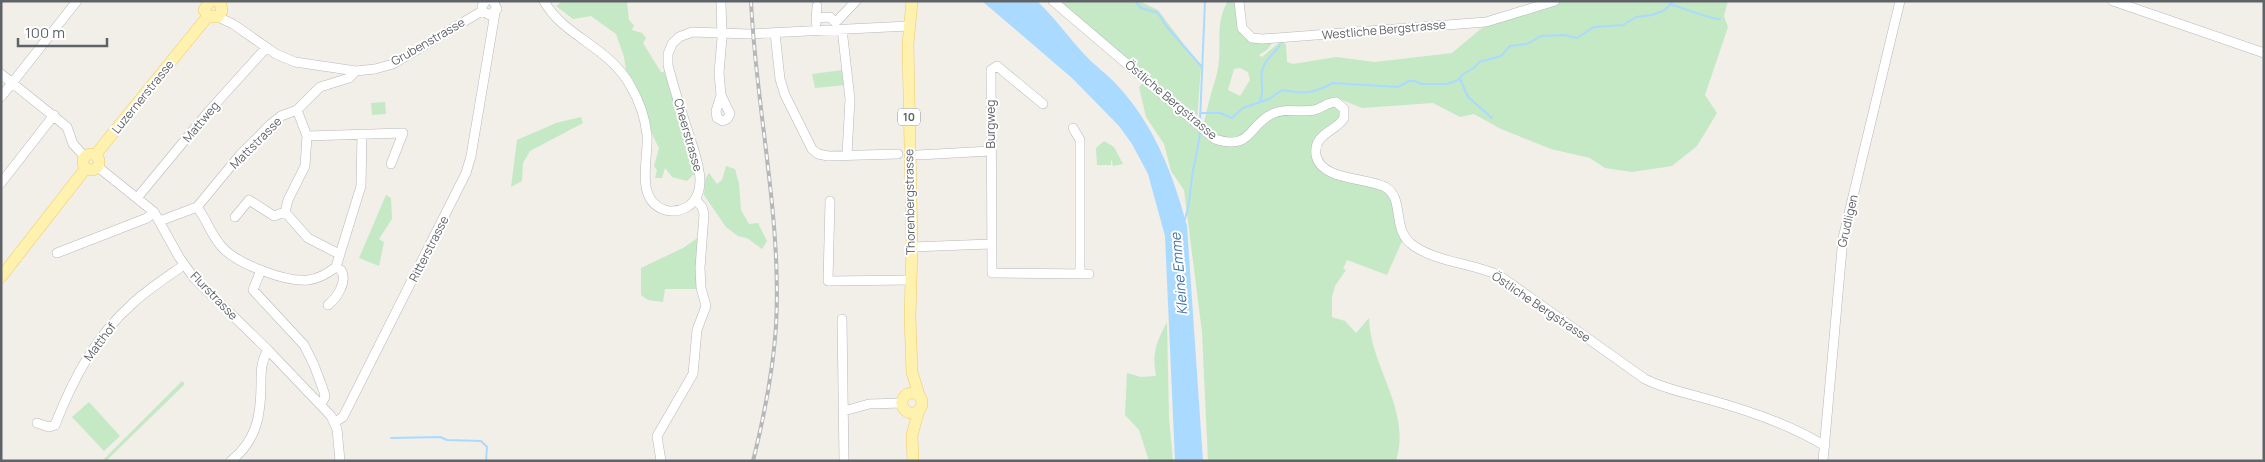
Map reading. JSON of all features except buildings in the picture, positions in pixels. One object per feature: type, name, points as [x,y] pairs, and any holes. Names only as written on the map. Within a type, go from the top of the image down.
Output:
[{"type":"main road","name":"Thorenbergstrasse","points":[[912,1],[908,61],[912,247],[910,280],[912,372],[919,395]]},
{"type":"main road","name":"Luzernerstrasse","points":[[90,155],[212,6]]},
{"type":"main road","points":[[1,277],[92,168],[100,161],[90,155]]},
{"type":"main road","name":"Thorenbergstrasse","points":[[904,403],[912,372]]},
{"type":"main road","points":[[919,395],[911,392],[904,403],[912,413],[919,410]]},
{"type":"main road","name":"10","points":[[912,435],[922,402],[919,395]]},
{"type":"main road","name":"10","points":[[904,403],[912,435],[913,461]]},
{"type":"street","points":[[1,97],[77,1]]},
{"type":"street","name":"Ritterstrasse","points":[[335,422],[343,417],[466,173],[471,156],[492,10],[482,6],[486,1]]},
{"type":"street","points":[[544,1],[560,22],[611,60],[634,93],[645,125],[647,146],[646,184],[653,202],[665,210],[674,211],[686,207],[695,199],[702,206],[704,214],[700,274],[701,288],[706,306],[697,330],[693,374],[657,436],[661,461]]},
{"type":"street","points":[[721,1],[722,34],[718,67],[722,95]]},
{"type":"street","points":[[816,18],[830,17],[837,21],[856,1]]},
{"type":"street","name":"Östliche Bergstrasse","points":[[1053,1],[1207,133],[1224,142],[1237,142],[1249,136],[1263,120],[1274,113],[1290,109],[1312,110],[1336,102],[1344,109],[1344,118],[1318,142],[1316,151],[1318,162],[1327,171],[1371,182],[1389,190],[1397,202],[1401,232],[1413,245],[1431,254],[1484,269],[1500,276],[1645,379],[1661,387],[1744,410],[1808,436],[1825,446]]},
{"type":"street","name":"Westliche Bergstrasse","points":[[1239,1],[1242,28],[1252,38],[1262,40],[1486,22],[1555,1]]},
{"type":"street","name":"Grudligen","points":[[1823,461],[1843,238],[1900,1]]},
{"type":"street","points":[[2113,1],[2264,53]]},
{"type":"street","name":"Grubenstrasse","points":[[212,6],[233,24],[280,56],[307,65],[356,71],[375,70],[398,62],[492,10]]},
{"type":"street","points":[[817,6],[817,31]]},
{"type":"street","name":"Cheerstrasse","points":[[695,199],[700,187],[699,169],[669,68],[668,54],[674,41],[686,33],[697,32],[722,34],[909,26]]},
{"type":"street","points":[[842,30],[850,99],[847,154]]},
{"type":"street","points":[[775,32],[780,79],[785,95],[812,149],[818,154],[828,156],[898,154]]},
{"type":"street","name":"Mattweg","points":[[137,198],[209,111],[266,48]]},
{"type":"street","name":"Burgweg","points":[[1043,104],[997,66],[993,68],[991,74],[990,244],[992,273],[1085,274],[1080,140],[1073,128]]},
{"type":"street","name":"Mattstrasse","points":[[198,207],[240,155],[271,124],[282,116],[296,110],[320,87],[349,78],[356,71]]},
{"type":"street","points":[[1,74],[67,127],[73,144],[90,155]]},
{"type":"street","points":[[285,212],[288,200],[305,166],[307,136],[296,110]]},
{"type":"street","points":[[1,183],[54,116]]},
{"type":"street","points":[[307,136],[403,133],[391,164]]},
{"type":"street","points":[[160,221],[198,207],[221,246],[237,259],[261,270],[298,280],[308,280],[323,276],[336,268],[361,186],[362,134]]},
{"type":"street","points":[[918,155],[991,151]]},
{"type":"street","name":"Flurstrasse","points":[[92,168],[137,198],[154,212],[184,265],[201,286],[268,350],[335,422]]},
{"type":"street","points":[[235,216],[249,200],[274,216],[285,212]]},
{"type":"street","points":[[830,201],[828,281],[910,280]]},
{"type":"street","points":[[57,253],[147,218],[154,212]]},
{"type":"street","points":[[285,212],[308,238],[339,254]]},
{"type":"street","points":[[912,247],[990,244]]},
{"type":"street","name":"Matthof","points":[[37,423],[49,427],[55,425],[69,389],[91,352],[110,327],[132,304],[184,265]]},
{"type":"street","points":[[328,305],[336,299],[344,276],[343,272],[336,268]]},
{"type":"street","points":[[261,270],[253,290],[304,345],[324,392],[325,397],[320,404]]},
{"type":"street","points":[[842,319],[844,461]]},
{"type":"street","points":[[231,461],[244,449],[258,425],[261,404],[261,365],[268,350]]},
{"type":"street","points":[[844,411],[869,404],[904,403]]},
{"type":"street","points":[[335,422],[338,429],[340,461]]},
{"type":"green space","points":[[563,1],[627,1],[629,20],[634,25],[632,30],[642,33],[646,38],[643,43],[661,72],[664,72],[682,122],[694,174],[687,181],[672,177],[665,168],[662,178],[655,178],[657,170],[654,166],[659,148],[635,83],[626,70],[624,57],[616,34],[591,16],[573,19],[556,6]]},
{"type":"green space","points":[[1057,1],[1139,1],[1158,10],[1201,67],[1197,121]]},
{"type":"green space","points":[[1228,1],[1237,1],[1240,31],[1274,40],[1268,49],[1259,55],[1262,57],[1282,40],[1286,45],[1287,62],[1293,64],[1336,57],[1375,62],[1452,53],[1488,23],[1561,1],[1728,1],[1724,16],[1728,27],[1705,95],[1717,113],[1697,146],[1672,166],[1632,172],[1605,168],[1590,158],[1551,149],[1501,129],[1474,114],[1460,117],[1433,103],[1362,108],[1337,98],[1316,107],[1280,109],[1241,138],[1220,139],[1203,126],[1218,67],[1220,28]],"holes":[[[1240,68],[1248,72],[1250,80],[1240,96],[1228,90],[1234,69]]]},
{"type":"green space","points":[[843,70],[845,85],[815,88],[812,74]]},
{"type":"green space","points":[[1144,81],[1209,140],[1217,144],[1231,146],[1274,115],[1337,105],[1342,116],[1325,131],[1316,161],[1390,193],[1403,239],[1387,275],[1347,260],[1343,269],[1346,270],[1335,286],[1332,297],[1332,317],[1345,321],[1356,333],[1369,318],[1376,354],[1395,406],[1399,424],[1396,461],[1208,461],[1202,332],[1184,190],[1171,171],[1164,144],[1146,117],[1139,87]]},
{"type":"green space","points":[[385,102],[386,114],[372,115],[371,103]]},
{"type":"green space","points":[[581,117],[583,123],[530,151],[523,163],[522,181],[511,187],[517,140],[556,123]]},
{"type":"green space","points":[[1104,141],[1114,147],[1123,164],[1113,166],[1111,158],[1111,165],[1097,165],[1096,148]]},
{"type":"green space","points":[[726,166],[735,169],[739,184],[741,210],[749,224],[758,223],[767,241],[762,249],[747,238],[738,236],[726,227],[704,195],[705,179],[709,173],[717,184],[722,180]]},
{"type":"green space","points":[[386,195],[391,198],[392,219],[379,239],[384,242],[379,266],[359,258]]},
{"type":"green space","points":[[699,237],[700,289],[665,289],[663,302],[648,300],[641,295],[641,268],[683,248]]},
{"type":"green space","points":[[1167,322],[1169,418],[1173,461],[1149,461],[1139,430],[1125,415],[1127,373],[1141,377],[1156,376],[1154,360],[1156,348]]},
{"type":"green space","points":[[182,381],[185,384],[106,461],[102,461]]},
{"type":"green space","points":[[89,402],[120,436],[104,451],[72,417]]},
{"type":"water","name":"Kleine Emme","points":[[982,1],[1037,1],[1085,55],[1129,99],[1160,150],[1187,226],[1203,461],[1175,461],[1165,236],[1148,174],[1132,144],[1119,126],[1072,78]]},
{"type":"waterway","points":[[1135,1],[1141,8],[1158,13],[1167,27],[1202,67]]},
{"type":"waterway","points":[[1200,121],[1205,1]]},
{"type":"waterway","points":[[1201,113],[1220,113],[1232,118],[1243,108],[1269,99],[1282,90],[1308,92],[1333,83],[1398,87],[1409,81],[1422,84],[1447,84],[1458,80],[1479,62],[1501,56],[1510,46],[1527,44],[1541,36],[1564,35],[1577,38],[1594,27],[1623,25],[1636,17],[1652,15],[1665,10],[1673,1]]},
{"type":"waterway","points":[[1670,4],[1720,19]]},
{"type":"waterway","points":[[1260,101],[1263,68],[1280,45]]},
{"type":"waterway","points":[[1460,79],[1468,97],[1492,118]]},
{"type":"waterway","points":[[1185,219],[1200,131]]},
{"type":"waterway","points":[[391,438],[440,437],[447,440],[481,441],[487,447],[486,461]]},
{"type":"railway","points":[[751,1],[772,204],[777,285],[773,360],[753,461]]}]
